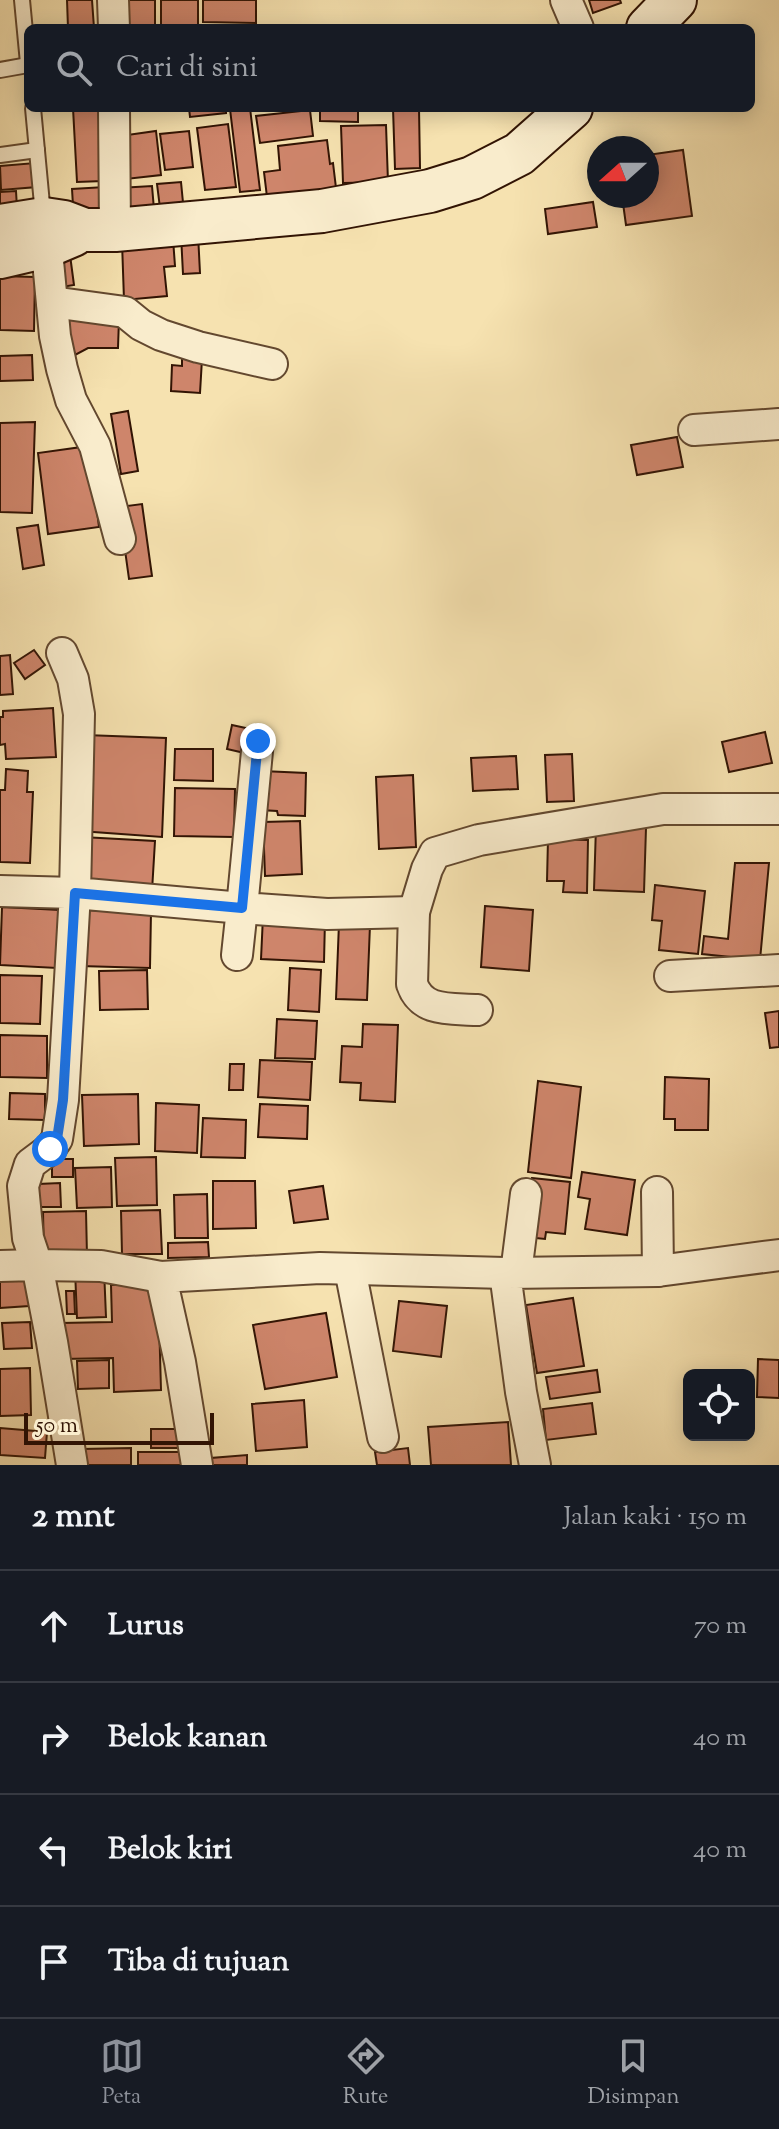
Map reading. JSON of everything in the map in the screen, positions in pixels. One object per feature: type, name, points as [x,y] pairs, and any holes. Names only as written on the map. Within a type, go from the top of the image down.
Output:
[{"type":"street","points":[[113,0],[114,24]]},
{"type":"street","points":[[566,0],[576,24]]},
{"type":"street","points":[[652,24],[675,0]]},
{"type":"street","points":[[100,230],[114,112]]},
{"type":"street","points":[[0,226],[45,233],[100,230],[322,211],[430,191],[472,178],[519,154],[566,112]]},
{"type":"street","points":[[0,257],[45,233]]},
{"type":"street","points":[[45,233],[55,336],[62,369],[71,400],[95,446],[120,539]]},
{"type":"street","points":[[52,302],[125,312],[161,335],[272,364]]},
{"type":"street","points":[[694,430],[779,424]]},
{"type":"street","points":[[62,653],[73,679],[79,714],[75,893],[63,1100],[57,1139],[50,1149],[30,1164],[23,1186],[28,1238],[37,1265],[52,1342],[72,1465]]},
{"type":"street","points":[[237,955],[258,741]]},
{"type":"street","points":[[477,1010],[430,1005],[415,994],[412,984],[414,912],[432,857],[441,850],[479,840],[663,809],[779,809]]},
{"type":"street","points":[[0,891],[75,893],[327,914],[414,912]]},
{"type":"street","points":[[670,976],[779,970]]},
{"type":"street","points":[[657,1192],[658,1271]]},
{"type":"street","points":[[526,1194],[510,1273],[521,1392],[535,1465]]},
{"type":"street","points":[[0,1266],[101,1266],[161,1277],[320,1268],[510,1273],[658,1271],[779,1255]]},
{"type":"street","points":[[350,1269],[383,1437]]},
{"type":"street","points":[[161,1277],[180,1362],[197,1465]]},
{"type":"lane","points":[[22,0],[24,24]]},
{"type":"lane","points":[[0,70],[24,65]]},
{"type":"lane","points":[[33,112],[45,233]]},
{"type":"lane","points":[[0,155],[37,150]]},
{"type":"building","points":[[67,0],[92,0],[94,24],[68,24]]},
{"type":"building","points":[[126,0],[155,0],[155,24],[125,24]]},
{"type":"building","points":[[161,0],[198,0],[198,24],[161,24]]},
{"type":"building","points":[[203,0],[256,0],[256,23],[203,22]]},
{"type":"building","points":[[589,0],[620,0],[621,3],[593,13]]},
{"type":"building","points":[[73,112],[98,112],[103,181],[77,182]]},
{"type":"building","points":[[189,112],[226,112],[226,113],[190,117]]},
{"type":"building","points":[[230,112],[250,112],[260,190],[240,192]]},
{"type":"building","points":[[310,112],[313,136],[260,143],[256,116]]},
{"type":"building","points":[[320,112],[358,112],[358,122],[320,121]]},
{"type":"building","points":[[393,112],[419,112],[420,168],[395,169]]},
{"type":"building","points":[[228,124],[236,187],[205,190],[197,128]]},
{"type":"building","points":[[386,125],[388,182],[343,183],[341,126]]},
{"type":"building","points":[[156,131],[161,175],[126,179],[120,136]]},
{"type":"building","points":[[189,131],[193,167],[165,170],[160,134]]},
{"type":"building","points":[[327,140],[336,188],[267,197],[264,172],[280,170],[278,146]]},
{"type":"building","points":[[683,150],[692,216],[626,225],[624,208],[659,208],[659,153]]},
{"type":"building","points":[[35,163],[37,187],[1,190],[0,166]]},
{"type":"building","points":[[181,182],[184,213],[161,216],[157,184]]},
{"type":"building","points":[[152,186],[155,221],[123,224],[119,188]]},
{"type":"building","points":[[105,187],[107,220],[74,222],[72,189]]},
{"type":"building","points":[[16,191],[17,208],[0,209],[0,192]]},
{"type":"building","points":[[587,203],[587,208],[594,208],[597,227],[548,234],[545,209]]},
{"type":"building","points":[[198,234],[200,273],[183,274],[181,235]]},
{"type":"building","points":[[173,239],[175,266],[164,267],[167,296],[124,300],[122,242]]},
{"type":"building","points":[[70,255],[74,285],[55,288],[51,258]]},
{"type":"building","points":[[0,276],[35,277],[34,331],[0,330]]},
{"type":"building","points":[[64,313],[119,319],[118,348],[88,348],[75,355]]},
{"type":"building","points":[[32,355],[33,380],[0,381],[0,356]]},
{"type":"building","points":[[182,358],[202,359],[200,393],[171,391],[172,365],[182,366]]},
{"type":"building","points":[[128,411],[138,471],[121,474],[111,414]]},
{"type":"building","points":[[35,422],[32,513],[0,512],[0,423]]},
{"type":"building","points":[[677,437],[683,467],[637,475],[631,445]]},
{"type":"building","points":[[89,446],[99,527],[48,534],[38,453]]},
{"type":"building","points":[[142,504],[152,576],[129,579],[119,507]]},
{"type":"building","points":[[38,525],[44,565],[23,569],[17,528]]},
{"type":"building","points":[[34,650],[45,665],[25,679],[14,663]]},
{"type":"building","points":[[10,655],[13,694],[0,695],[0,656]]},
{"type":"building","points":[[53,708],[56,757],[6,759],[5,744],[0,745],[0,717],[3,717],[3,711]]},
{"type":"building","points":[[232,725],[255,730],[249,754],[227,749]]},
{"type":"building","points":[[765,732],[772,763],[729,772],[722,742]]},
{"type":"building","points":[[85,735],[166,738],[162,837],[80,831]]},
{"type":"building","points":[[175,749],[213,749],[213,781],[174,780]]},
{"type":"building","points":[[572,754],[574,801],[547,802],[545,755]]},
{"type":"building","points":[[516,756],[518,789],[473,791],[471,758]]},
{"type":"building","points":[[6,769],[28,771],[27,792],[33,792],[30,863],[0,862],[0,790],[5,790]]},
{"type":"building","points":[[262,771],[306,773],[305,816],[278,815],[277,811],[260,810]]},
{"type":"building","points":[[413,775],[416,847],[379,849],[376,777]]},
{"type":"building","points":[[175,788],[235,789],[234,837],[174,836]]},
{"type":"building","points":[[300,821],[302,874],[265,876],[263,822]]},
{"type":"building","points":[[596,826],[646,828],[644,892],[594,890]]},
{"type":"building","points":[[82,837],[155,841],[152,891],[79,886]]},
{"type":"building","points":[[548,839],[588,840],[587,893],[563,892],[564,881],[547,881]]},
{"type":"building","points":[[735,863],[769,863],[760,960],[702,954],[704,936],[728,939]]},
{"type":"building","points":[[655,885],[705,891],[698,954],[659,950],[662,921],[652,920]]},
{"type":"building","points":[[485,906],[533,910],[529,971],[481,967]]},
{"type":"building","points":[[2,907],[60,910],[57,968],[0,965]]},
{"type":"building","points":[[81,910],[151,912],[150,968],[80,966]]},
{"type":"building","points":[[263,916],[325,919],[324,962],[261,959]]},
{"type":"building","points":[[339,923],[370,925],[367,1000],[336,999]]},
{"type":"building","points":[[290,968],[321,970],[319,1012],[288,1010]]},
{"type":"building","points":[[147,970],[148,1009],[100,1010],[99,971]]},
{"type":"building","points":[[0,975],[42,976],[40,1024],[0,1023]]},
{"type":"building","points":[[779,1011],[779,1047],[770,1048],[765,1013]]},
{"type":"building","points":[[277,1019],[317,1021],[315,1059],[275,1058]]},
{"type":"building","points":[[363,1024],[398,1025],[395,1102],[360,1100],[361,1083],[340,1082],[342,1046],[362,1047]]},
{"type":"building","points":[[0,1035],[47,1036],[47,1078],[0,1077]]},
{"type":"building","points":[[260,1060],[312,1062],[310,1100],[258,1097]]},
{"type":"building","points":[[230,1064],[244,1064],[243,1090],[229,1090]]},
{"type":"building","points":[[665,1077],[709,1079],[708,1130],[675,1130],[675,1119],[664,1119]]},
{"type":"building","points":[[538,1081],[581,1087],[571,1178],[528,1172]]},
{"type":"building","points":[[10,1093],[45,1094],[45,1120],[9,1119]]},
{"type":"building","points":[[138,1094],[139,1144],[84,1146],[82,1095]]},
{"type":"building","points":[[156,1103],[199,1105],[197,1153],[155,1151]]},
{"type":"building","points":[[260,1104],[308,1106],[307,1139],[258,1137]]},
{"type":"building","points":[[203,1118],[246,1120],[245,1158],[201,1157]]},
{"type":"building","points":[[156,1157],[157,1205],[117,1206],[115,1158]]},
{"type":"building","points":[[52,1159],[73,1159],[73,1177],[52,1177]]},
{"type":"building","points":[[111,1167],[112,1207],[77,1208],[75,1168]]},
{"type":"building","points":[[582,1172],[635,1180],[627,1235],[585,1229],[590,1199],[578,1197]]},
{"type":"building","points":[[532,1178],[570,1182],[565,1234],[546,1232],[545,1239],[526,1237]]},
{"type":"building","points":[[213,1181],[255,1181],[256,1228],[213,1229]]},
{"type":"building","points":[[60,1183],[61,1207],[39,1207],[38,1184]]},
{"type":"building","points":[[323,1186],[328,1219],[294,1223],[289,1191]]},
{"type":"building","points":[[207,1194],[208,1238],[175,1238],[174,1195]]},
{"type":"building","points":[[160,1210],[162,1254],[122,1254],[121,1211]]},
{"type":"building","points":[[86,1211],[87,1256],[44,1257],[43,1212]]},
{"type":"building","points":[[208,1242],[209,1257],[168,1258],[168,1243]]},
{"type":"building","points":[[104,1269],[106,1317],[77,1318],[75,1270]]},
{"type":"building","points":[[27,1278],[29,1306],[0,1308],[0,1279]]},
{"type":"building","points":[[158,1283],[161,1390],[114,1392],[113,1358],[62,1359],[61,1323],[112,1322],[111,1285]]},
{"type":"building","points":[[66,1291],[74,1291],[75,1314],[67,1314]]},
{"type":"building","points":[[573,1298],[584,1366],[537,1373],[526,1305]]},
{"type":"building","points":[[399,1301],[447,1306],[441,1357],[393,1351]]},
{"type":"building","points":[[326,1313],[337,1377],[265,1389],[253,1325]]},
{"type":"building","points":[[30,1322],[32,1348],[4,1349],[2,1323]]},
{"type":"building","points":[[758,1359],[779,1360],[779,1398],[757,1397]]},
{"type":"building","points":[[109,1360],[109,1388],[78,1389],[77,1361]]},
{"type":"building","points":[[30,1368],[31,1415],[0,1416],[0,1369]]},
{"type":"building","points":[[597,1370],[600,1392],[550,1399],[546,1377]]},
{"type":"building","points":[[304,1400],[307,1447],[256,1451],[252,1404]]},
{"type":"building","points":[[592,1403],[596,1434],[546,1440],[543,1409]]},
{"type":"building","points":[[508,1422],[511,1465],[431,1465],[428,1427]]},
{"type":"building","points":[[0,1428],[47,1432],[45,1458],[0,1455]]},
{"type":"building","points":[[151,1429],[178,1429],[179,1448],[151,1448]]},
{"type":"building","points":[[131,1448],[131,1465],[83,1465],[82,1449]]},
{"type":"building","points":[[408,1448],[410,1465],[377,1465],[375,1452]]},
{"type":"building","points":[[138,1452],[185,1452],[186,1465],[138,1465]]},
{"type":"building","points":[[247,1455],[247,1465],[212,1465],[211,1458]]},
{"type":"route","points":[[50,1149],[57,1139],[63,1100],[75,893],[242,908],[258,741]]}]
